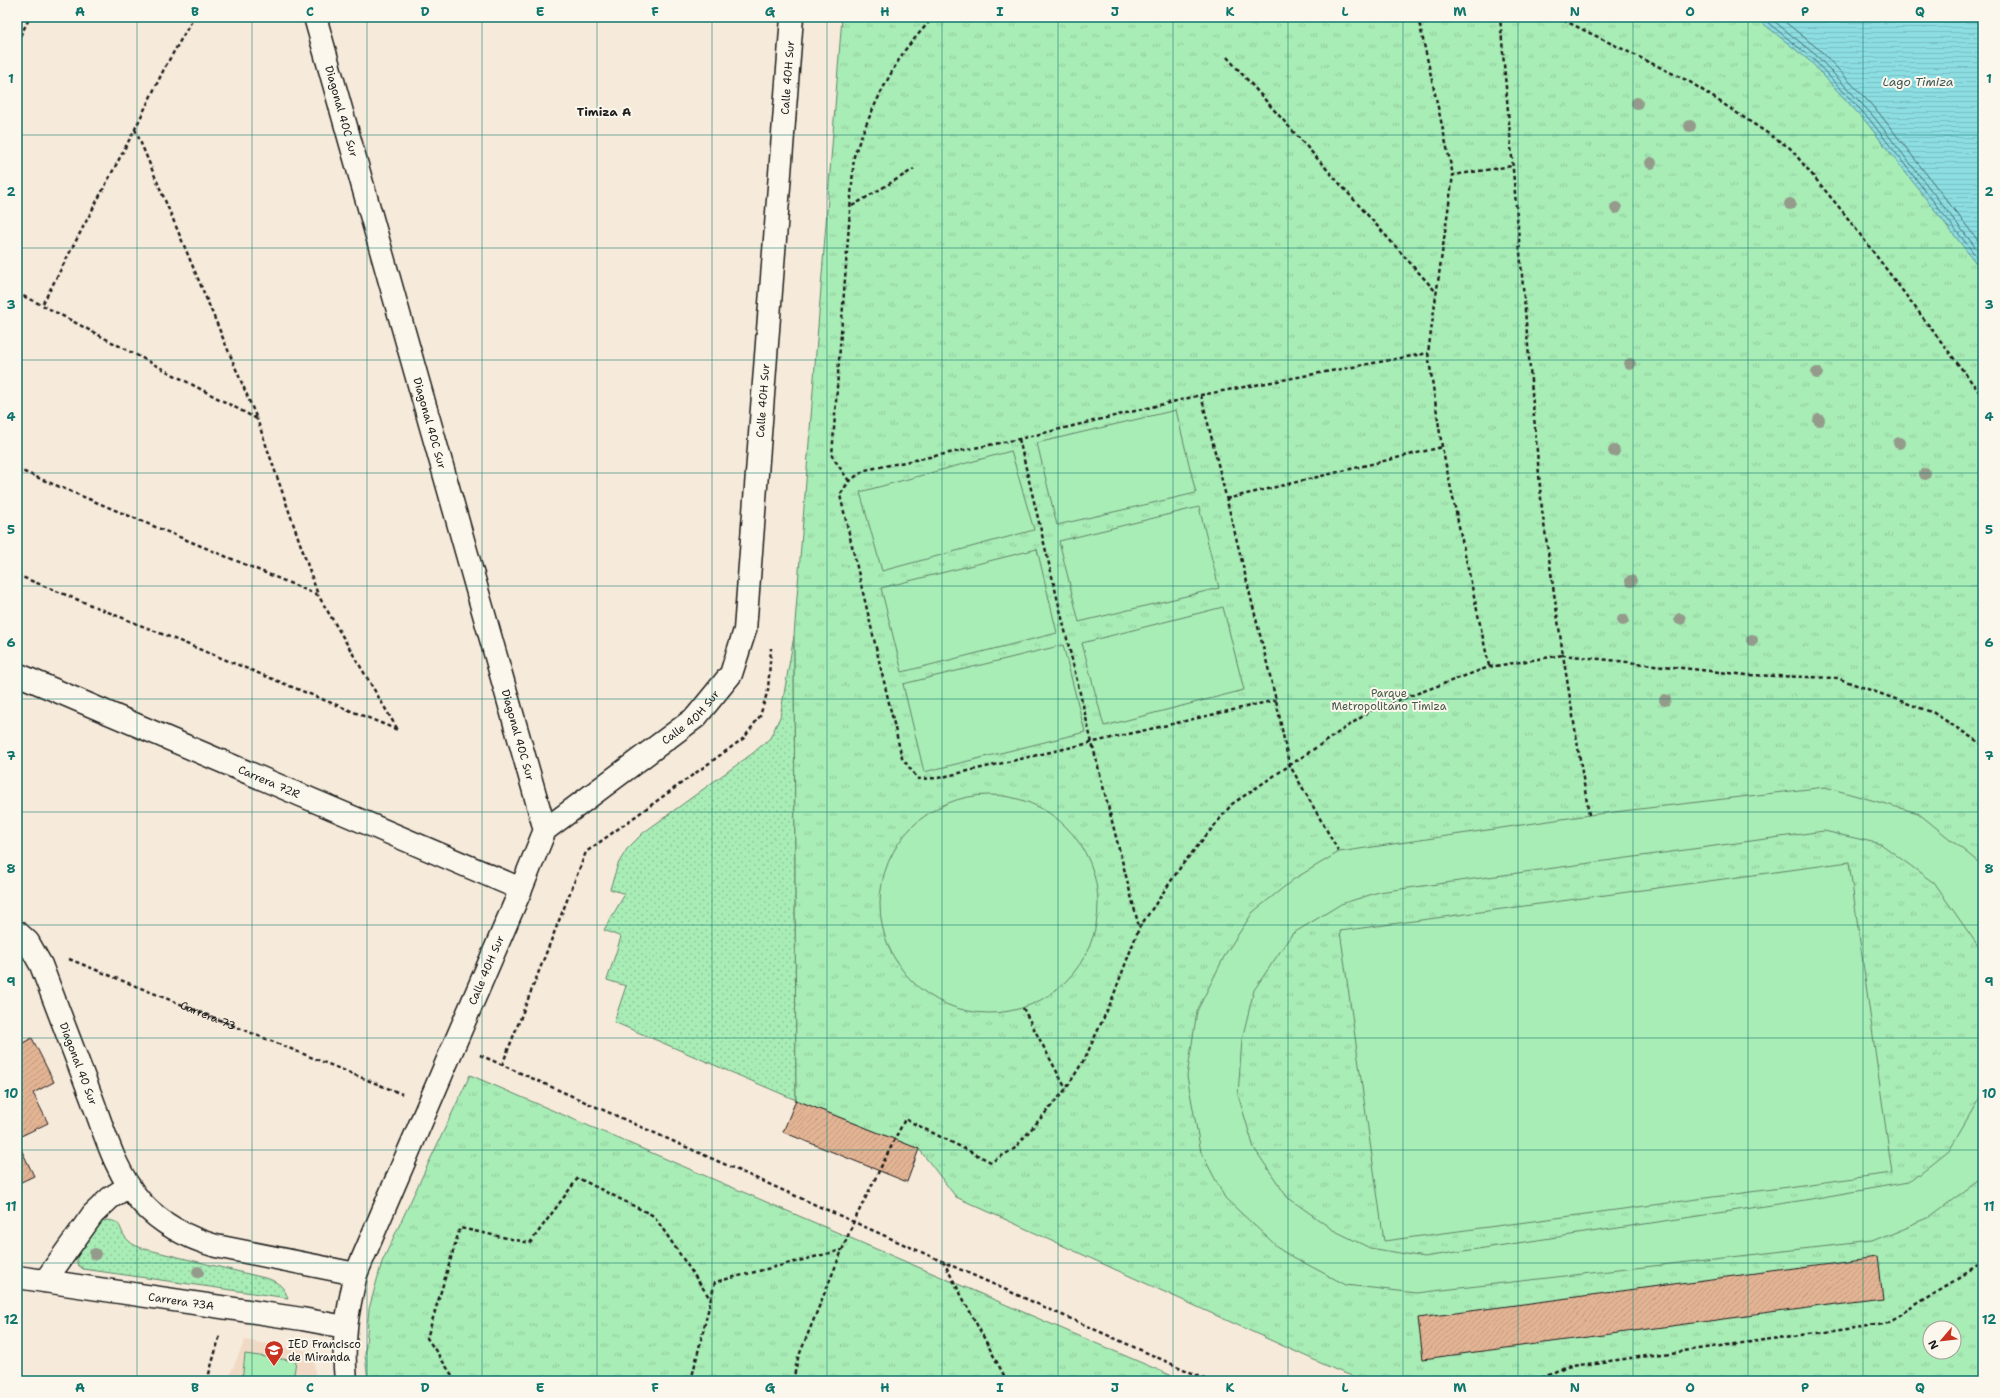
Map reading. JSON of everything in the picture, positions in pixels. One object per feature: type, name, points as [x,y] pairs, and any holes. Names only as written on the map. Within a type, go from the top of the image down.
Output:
[{"type":"street","name":"Diagonal 40C Sur","points":[[315,17],[545,830]]},
{"type":"street","name":"Calle 40H Sur","points":[[346,1381],[344,1353],[345,1327],[356,1274],[545,830],[696,717],[731,674],[744,630],[792,17]]},
{"type":"street","name":"Carrera 72R","points":[[17,674],[521,889]]},
{"type":"street","name":"Diagonal 40 Sur","points":[[22,937],[41,965],[112,1154],[129,1186]]},
{"type":"street","points":[[45,1281],[93,1214],[110,1198],[129,1186],[141,1202],[158,1219],[195,1240],[216,1246],[356,1274]]},
{"type":"street","name":"Carrera 73A","points":[[17,1277],[302,1319],[345,1327]]},
{"type":"path","points":[[17,42],[30,17]]},
{"type":"path","points":[[42,305],[135,128],[165,67],[194,17]]},
{"type":"path","points":[[849,481],[832,456],[852,206],[854,156],[865,124],[906,50],[933,17]]},
{"type":"path","points":[[1418,17],[1453,175],[1428,353],[1442,447],[1489,667]]},
{"type":"path","points":[[1500,17],[1542,510],[1563,655],[1589,815]]},
{"type":"path","points":[[1557,17],[1690,82],[1790,148],[1843,212],[1983,397]]},
{"type":"path","points":[[1227,58],[1436,292]]},
{"type":"path","points":[[17,575],[398,730],[318,595],[257,419],[135,128]]},
{"type":"path","points":[[1453,175],[1512,166]]},
{"type":"path","points":[[852,206],[914,169]]},
{"type":"path","points":[[17,293],[257,419]]},
{"type":"path","points":[[1276,700],[938,778],[918,779],[902,758],[840,496],[849,481],[865,470],[1019,439],[1201,395],[1428,353]]},
{"type":"path","points":[[1201,395],[1276,700],[1289,764],[1339,852]]},
{"type":"path","points":[[1019,439],[1092,743],[1139,928]]},
{"type":"path","points":[[1226,499],[1442,447]]},
{"type":"path","points":[[17,469],[318,595]]},
{"type":"path","points":[[792,1381],[798,1358],[854,1221],[905,1119],[991,1162],[1014,1149],[1066,1089],[1085,1058],[1111,1002],[1139,928],[1182,865],[1232,804],[1289,764],[1372,710],[1489,667],[1563,655],[1747,675],[1837,678],[1934,713],[1983,745]]},
{"type":"path","name":"Carrera 73","points":[[22,937],[403,1094]]},
{"type":"path","points":[[1024,1008],[1066,1089]]},
{"type":"path","points":[[502,1065],[1210,1381]]},
{"type":"path","points":[[456,1381],[427,1338],[460,1228],[530,1243],[578,1178],[654,1216],[711,1300]]},
{"type":"path","points":[[691,1381],[715,1282],[842,1250]]},
{"type":"path","points":[[943,1261],[1007,1381]]},
{"type":"path","points":[[1535,1381],[1566,1367],[1884,1324],[1983,1264]]},
{"type":"path","points":[[207,1381],[228,1308]]},
{"type":"shaded area","name":"IED Francisco de Miranda","points":[[245,1340],[313,1352],[316,1381],[227,1381]]},
{"type":"green space","name":"Parque Metropolitano Timiza","points":[[842,17],[1983,17],[1983,1381],[1365,1381],[1336,1370],[956,1197],[919,1149],[796,1100],[794,636]]},
{"type":"green space","points":[[1176,410],[1196,493],[1057,525],[1037,443]]},
{"type":"green space","points":[[1011,451],[1034,530],[882,571],[860,492]]},
{"type":"green space","points":[[1199,507],[1219,588],[1079,622],[1059,541]]},
{"type":"green space","points":[[1037,549],[1057,633],[902,672],[881,588]]},
{"type":"green space","points":[[1223,607],[1244,690],[1104,726],[1082,643]]},
{"type":"green space","points":[[794,636],[796,1100],[614,1022],[626,986],[607,980],[621,937],[604,930],[625,894],[610,889],[618,864],[627,849],[643,833],[753,753],[770,738],[780,717]]},
{"type":"green space","points":[[1063,645],[1085,732],[924,772],[903,684]]},
{"type":"green space","points":[[1825,787],[1918,813],[1983,866],[1983,953],[1934,883],[1881,844],[1824,831],[1379,892],[1341,904],[1292,934],[1254,990],[1242,1039],[1238,1095],[1254,1148],[1287,1197],[1333,1230],[1370,1248],[1424,1257],[1805,1200],[1909,1182],[1949,1150],[1983,1092],[1983,1174],[1978,1181],[1928,1218],[1872,1241],[1416,1293],[1346,1285],[1282,1251],[1225,1198],[1201,1152],[1187,1076],[1197,1011],[1226,953],[1253,912],[1294,879],[1339,852],[1589,815]]},
{"type":"green space","points":[[978,795],[1000,795],[1021,799],[1031,803],[1050,813],[1066,827],[1080,843],[1090,862],[1094,872],[1098,893],[1098,915],[1094,936],[1090,946],[1080,965],[1066,981],[1050,995],[1021,1009],[1000,1013],[978,1013],[957,1009],[928,995],[912,981],[898,965],[884,936],[880,915],[880,893],[884,872],[898,843],[912,827],[928,813],[957,799]]},
{"type":"green space","points":[[1849,862],[1892,1173],[1384,1241],[1340,931]]},
{"type":"green space","points":[[470,1075],[1184,1381],[368,1381],[365,1355],[369,1309],[382,1262]]},
{"type":"green space","points":[[107,1220],[116,1222],[125,1237],[136,1246],[269,1279],[281,1286],[288,1298],[83,1269],[77,1264],[77,1252],[100,1223]]},
{"type":"green space","points":[[245,1354],[296,1361],[293,1381],[242,1381]]},
{"type":"water","name":"Lago Timiza","points":[[1755,17],[1983,17],[1983,272],[1867,123],[1811,62]]},
{"type":"building","points":[[32,1038],[54,1082],[33,1093],[48,1123],[17,1138],[17,1046]]},
{"type":"building","points":[[796,1100],[919,1149],[907,1182],[783,1132]]},
{"type":"building","points":[[17,1141],[34,1176],[17,1184]]},
{"type":"building","points":[[1877,1257],[1882,1298],[1423,1359],[1418,1318]]},
{"type":"place","name":"IED Francisco de Miranda","points":[[274,1367]]},
{"type":"district","name":"Timiza A","points":[[604,112]]}]
